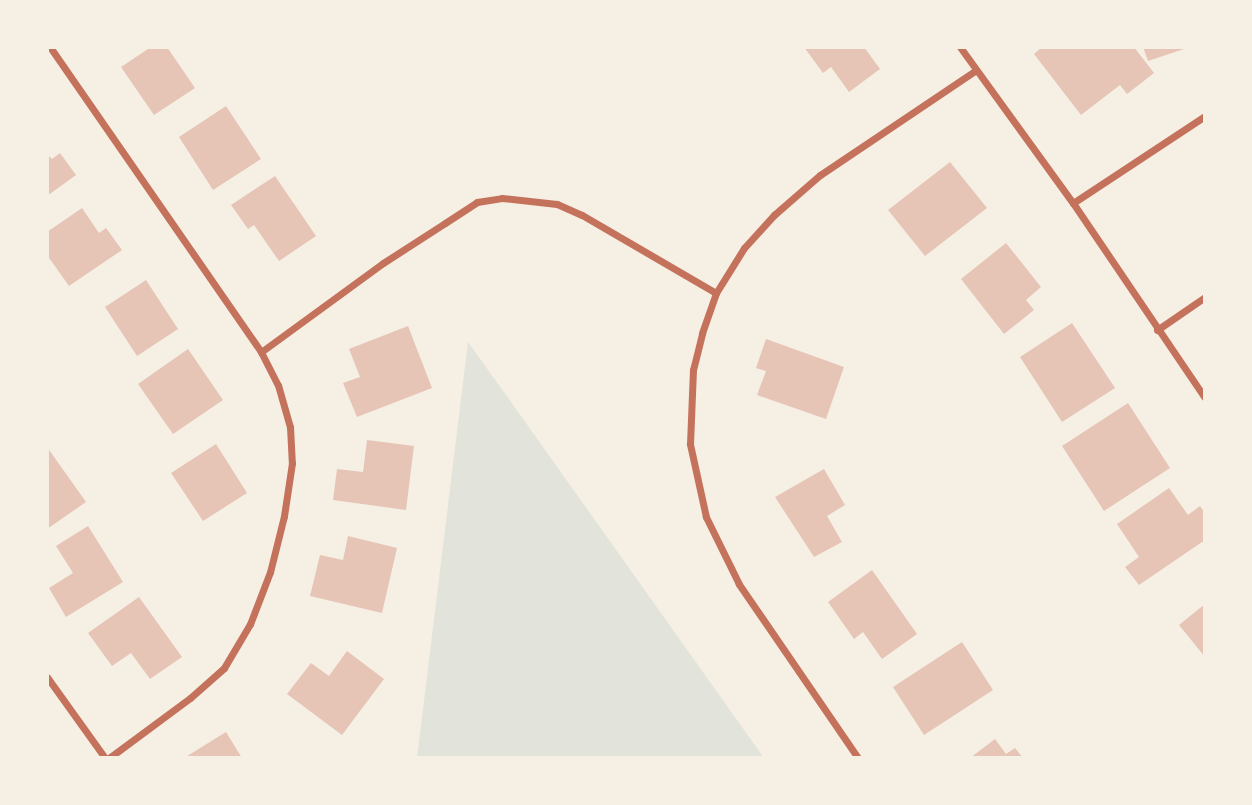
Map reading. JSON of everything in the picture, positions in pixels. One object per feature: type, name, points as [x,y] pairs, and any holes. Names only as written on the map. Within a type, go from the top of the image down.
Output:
[{"type":"street","points":[[47,677],[107,758],[190,698],[224,668],[250,624],[271,572],[285,516],[292,463],[289,427],[281,395],[261,352],[50,47]]},
{"type":"street","points":[[960,47],[1073,203],[1205,398]]},
{"type":"street","points":[[858,758],[739,584],[706,517],[690,444],[689,410],[702,333],[716,293],[744,248],[774,215],[811,183],[976,70]]},
{"type":"street","points":[[1073,203],[1205,116]]},
{"type":"street","points":[[261,352],[383,263],[477,202],[502,198],[557,204],[582,215],[716,293]]},
{"type":"street","points":[[1157,330],[1205,297]]},
{"type":"shaded area","points":[[468,342],[511,402],[764,758],[417,758]]},
{"type":"building","points":[[151,47],[167,47],[195,88],[154,115],[121,67]]},
{"type":"building","points":[[804,47],[864,47],[880,69],[849,92],[831,67],[823,73]]},
{"type":"building","points":[[1042,47],[1134,47],[1154,73],[1127,94],[1120,85],[1081,115],[1034,54]]},
{"type":"building","points":[[1143,47],[1187,47],[1187,48],[1148,61]]},
{"type":"building","points":[[226,106],[261,159],[213,190],[179,137]]},
{"type":"building","points":[[60,153],[76,175],[47,196],[47,154],[52,159]]},
{"type":"building","points":[[950,162],[987,208],[925,256],[888,210]]},
{"type":"building","points":[[275,176],[316,236],[279,261],[254,225],[248,229],[231,205]]},
{"type":"building","points":[[82,208],[99,233],[106,228],[122,250],[69,286],[47,255],[47,232]]},
{"type":"building","points":[[1006,243],[1041,287],[1026,300],[1034,310],[1004,334],[961,279]]},
{"type":"building","points":[[146,280],[178,329],[137,356],[105,307]]},
{"type":"building","points":[[1072,323],[1115,388],[1062,422],[1020,357]]},
{"type":"building","points":[[408,326],[432,388],[357,417],[343,383],[360,377],[349,349]]},
{"type":"building","points":[[766,339],[844,367],[826,419],[757,395],[766,371],[756,368]]},
{"type":"building","points":[[188,349],[223,400],[173,434],[138,384]]},
{"type":"building","points":[[1128,403],[1170,468],[1104,511],[1062,446]]},
{"type":"building","points":[[367,440],[414,446],[406,510],[333,500],[337,469],[363,472]]},
{"type":"building","points":[[216,444],[247,493],[203,521],[171,473]]},
{"type":"building","points":[[47,447],[86,502],[47,529]]},
{"type":"building","points":[[824,469],[845,505],[827,516],[842,542],[814,557],[775,497]]},
{"type":"building","points":[[1169,488],[1188,515],[1200,506],[1205,513],[1205,540],[1139,585],[1125,567],[1139,557],[1117,524]]},
{"type":"building","points":[[88,526],[123,582],[66,617],[49,588],[73,573],[56,546]]},
{"type":"building","points":[[348,536],[397,548],[382,613],[310,596],[320,555],[343,560]]},
{"type":"building","points":[[872,570],[917,634],[882,659],[863,632],[854,639],[828,602]]},
{"type":"building","points":[[139,597],[182,657],[150,679],[131,653],[112,666],[88,633]]},
{"type":"building","points":[[1205,604],[1205,657],[1179,625]]},
{"type":"building","points":[[962,642],[993,690],[924,735],[893,687]]},
{"type":"building","points":[[347,651],[384,679],[342,735],[287,694],[311,663],[329,676]]},
{"type":"building","points":[[226,732],[242,758],[184,758]]},
{"type":"building","points":[[995,739],[1006,754],[1015,748],[1023,758],[970,758]]}]
